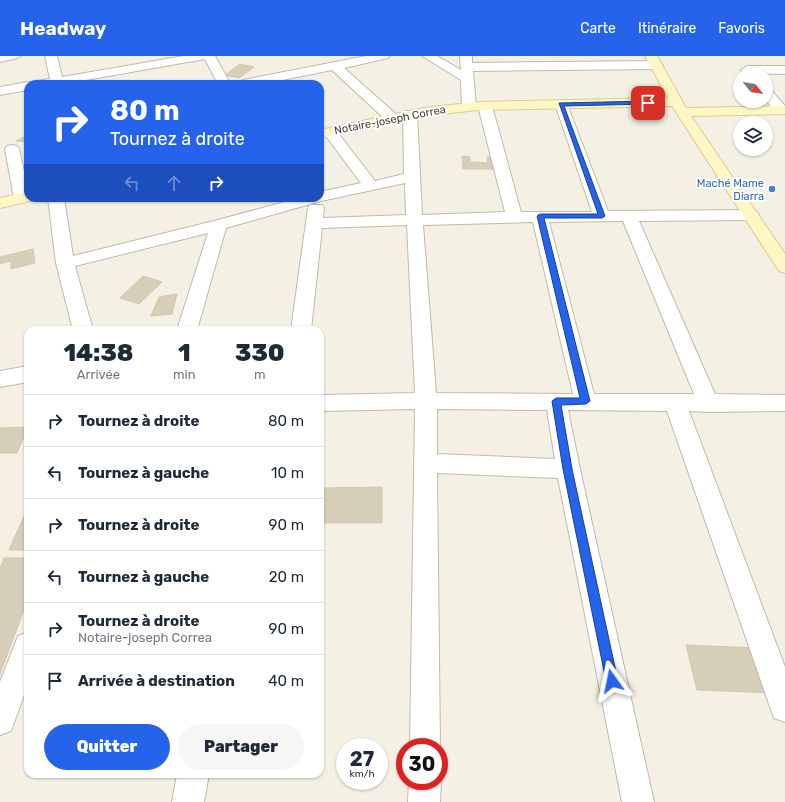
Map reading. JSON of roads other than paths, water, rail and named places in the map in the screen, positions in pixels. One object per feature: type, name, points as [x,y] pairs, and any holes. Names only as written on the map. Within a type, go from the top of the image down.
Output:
[{"type":"street","points":[[0,58],[14,56]]},
{"type":"street","points":[[51,56],[56,80]]},
{"type":"street","points":[[73,80],[204,56],[222,80]]},
{"type":"street","points":[[276,80],[302,72],[369,57],[384,56]]},
{"type":"street","points":[[428,56],[466,67],[539,61],[654,60],[680,107],[783,261]]},
{"type":"street","points":[[294,61],[302,72]]},
{"type":"street","points":[[334,65],[401,116],[412,177],[416,220],[426,401],[425,738]]},
{"type":"street","points":[[142,67],[148,78]]},
{"type":"street","points":[[466,67],[469,107]]},
{"type":"street","points":[[773,69],[785,70]]},
{"type":"street","points":[[0,91],[24,87]]},
{"type":"street","points":[[773,99],[783,110]]},
{"type":"street","points":[[561,104],[602,216]]},
{"type":"street","name":"Notaire-joseph Correa","points":[[325,133],[401,116],[485,106],[561,104],[783,110]]},
{"type":"street","points":[[485,106],[514,216]]},
{"type":"street","points":[[325,133],[371,186]]},
{"type":"street","points":[[24,147],[6,150],[24,195]]},
{"type":"street","points":[[324,196],[412,177]]},
{"type":"street","points":[[0,203],[24,197]]},
{"type":"street","points":[[57,202],[65,263],[82,326]]},
{"type":"street","points":[[65,263],[219,225],[302,202]]},
{"type":"street","points":[[302,326],[315,223],[316,202]]},
{"type":"street","points":[[315,223],[514,216],[751,215]]},
{"type":"street","points":[[540,216],[586,401]]},
{"type":"street","points":[[629,216],[709,404]]},
{"type":"street","points":[[189,326],[219,225]]},
{"type":"street","points":[[0,379],[24,375]]},
{"type":"street","points":[[556,401],[568,469],[638,802]]},
{"type":"street","points":[[324,403],[586,401],[709,404],[785,403]]},
{"type":"street","points":[[675,403],[785,707]]},
{"type":"street","points":[[426,462],[568,469]]},
{"type":"street","points":[[0,720],[24,657]]},
{"type":"street","points":[[188,802],[192,778]]},
{"type":"street","points":[[424,802],[425,790]]},
{"type":"place","name":"Maché Mame Diarra","points":[[772,189]]}]
